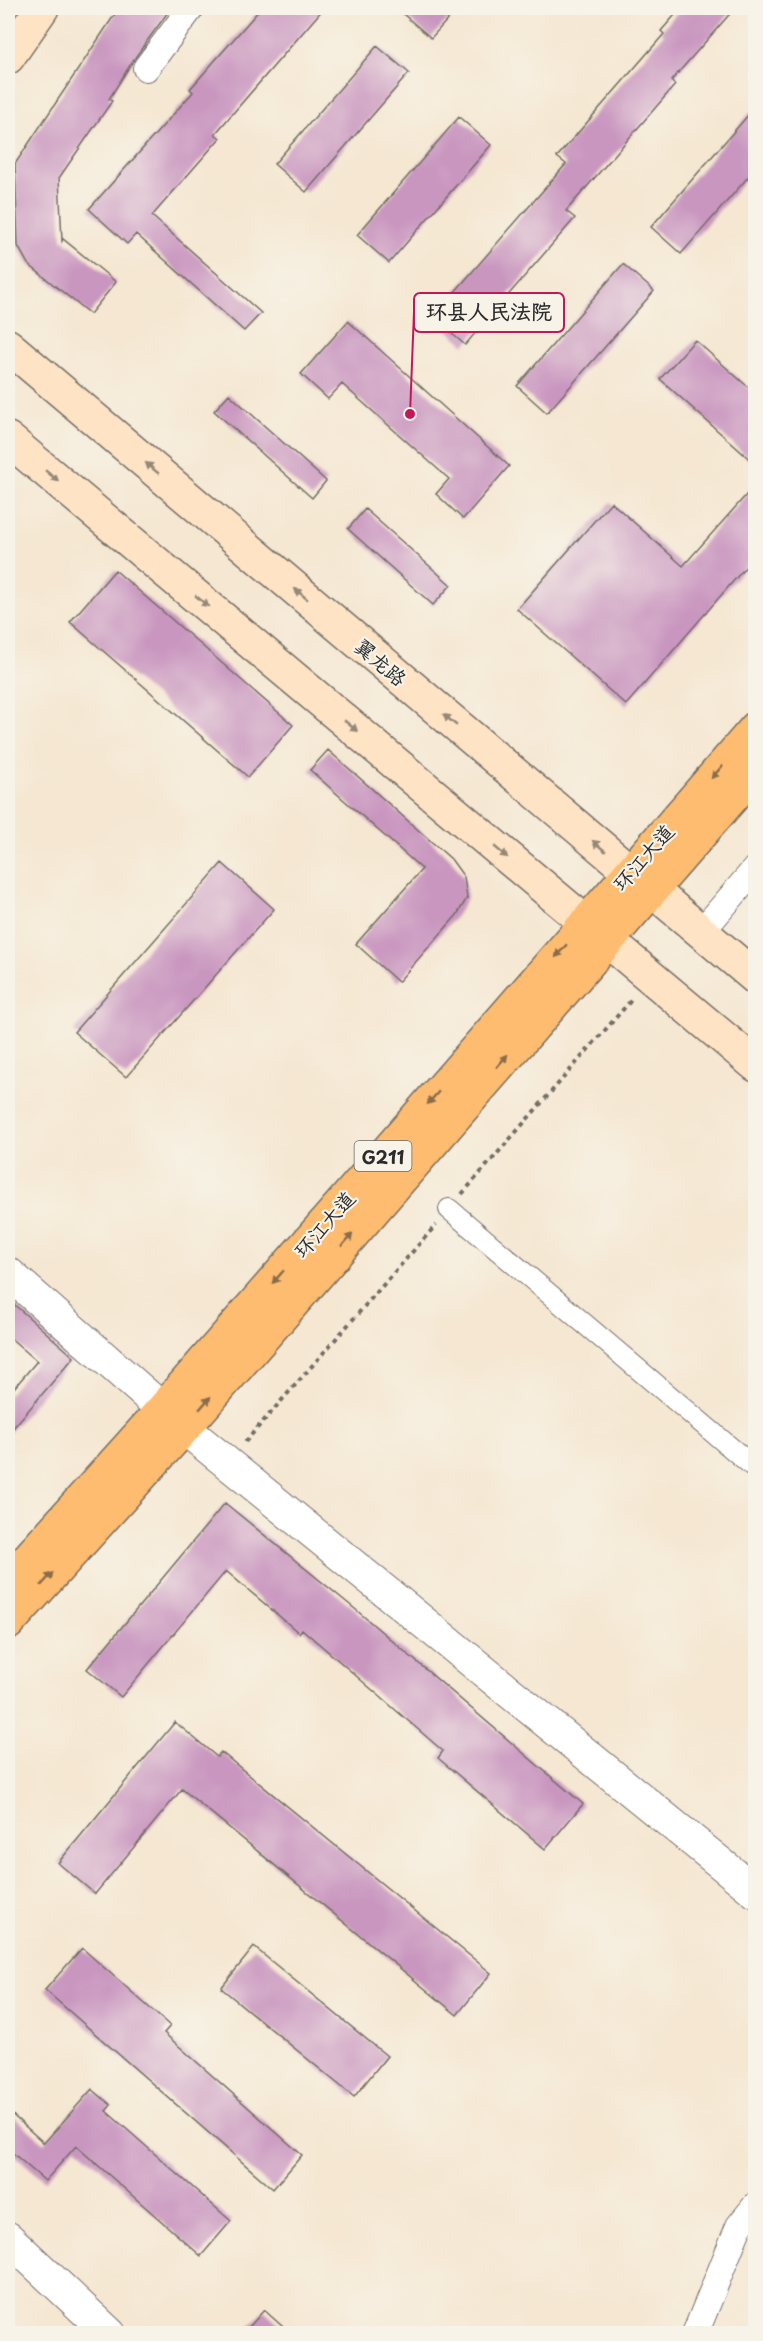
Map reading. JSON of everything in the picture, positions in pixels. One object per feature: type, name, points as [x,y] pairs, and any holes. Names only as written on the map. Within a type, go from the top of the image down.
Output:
[{"type":"highway","name":"环江大道","points":[[8,1623],[173,1418],[640,881],[756,728]]},
{"type":"highway","name":"环江大道","points":[[640,881],[756,770]]},
{"type":"highway","name":"环江大道","points":[[8,1581],[173,1418]]},
{"type":"main road","points":[[8,57],[42,8]]},
{"type":"main road","name":"翼龙路","points":[[8,346],[756,978]]},
{"type":"main road","points":[[8,438],[756,1065]]},
{"type":"street","points":[[146,69],[191,8]]},
{"type":"street","points":[[701,932],[756,868]]},
{"type":"street","points":[[449,1209],[756,1469]]},
{"type":"street","points":[[8,1273],[173,1418],[756,1892]]},
{"type":"street","points":[[695,2334],[739,2226],[756,2205]]},
{"type":"street","points":[[8,2238],[110,2334]]},
{"type":"building","points":[[119,8],[171,8],[134,59],[109,99],[112,101],[59,178],[62,241],[63,239],[116,282],[90,314],[28,264],[18,246],[15,164]]},
{"type":"building","points":[[261,8],[324,8],[215,134],[220,138],[152,216],[261,313],[244,331],[136,234],[127,244],[89,209],[193,92],[190,89]]},
{"type":"building","points":[[396,8],[458,8],[431,38]]},
{"type":"building","points":[[681,8],[735,8],[671,81],[675,85],[566,211],[575,218],[465,345],[433,317],[566,164],[557,157],[664,34],[661,31]]},
{"type":"building","points":[[377,46],[409,73],[306,192],[274,164]]},
{"type":"building","points":[[756,106],[756,168],[681,254],[651,227]]},
{"type":"building","points":[[459,117],[491,145],[389,263],[357,235]]},
{"type":"building","points":[[623,264],[654,291],[547,413],[517,386]]},
{"type":"building","points":[[348,321],[509,466],[463,519],[436,494],[449,479],[342,384],[328,399],[301,374]]},
{"type":"building","points":[[695,340],[756,394],[756,465],[660,379]]},
{"type":"building","points":[[229,394],[326,481],[312,498],[214,411]]},
{"type":"building","points":[[756,484],[756,555],[626,705],[517,609],[611,502],[683,566]]},
{"type":"building","points":[[365,509],[451,585],[433,605],[348,529]]},
{"type":"building","points":[[115,570],[293,725],[248,777],[70,622]]},
{"type":"building","points":[[328,750],[451,859],[464,877],[467,898],[457,915],[398,982],[356,944],[422,869],[310,770]]},
{"type":"building","points":[[222,863],[274,909],[126,1077],[74,1032]]},
{"type":"building","points":[[8,1299],[74,1357],[8,1434],[8,1395],[37,1361],[8,1336]]},
{"type":"building","points":[[225,1503],[355,1609],[583,1804],[545,1849],[438,1758],[443,1751],[302,1629],[299,1633],[226,1571],[121,1697],[87,1669]]},
{"type":"building","points":[[175,1722],[217,1757],[221,1752],[491,1973],[457,2015],[182,1789],[95,1894],[58,1863]]},
{"type":"building","points":[[254,1947],[387,2056],[354,2097],[221,1988]]},
{"type":"building","points":[[82,1948],[170,2026],[164,2033],[302,2155],[273,2189],[45,1990]]},
{"type":"building","points":[[92,2089],[111,2105],[106,2111],[231,2221],[201,2256],[76,2146],[45,2181],[8,2149],[8,2111],[44,2143]]},
{"type":"building","points":[[264,2310],[291,2334],[243,2334]]},
{"type":"place","name":"环县人民法院","points":[[410,414]]}]
